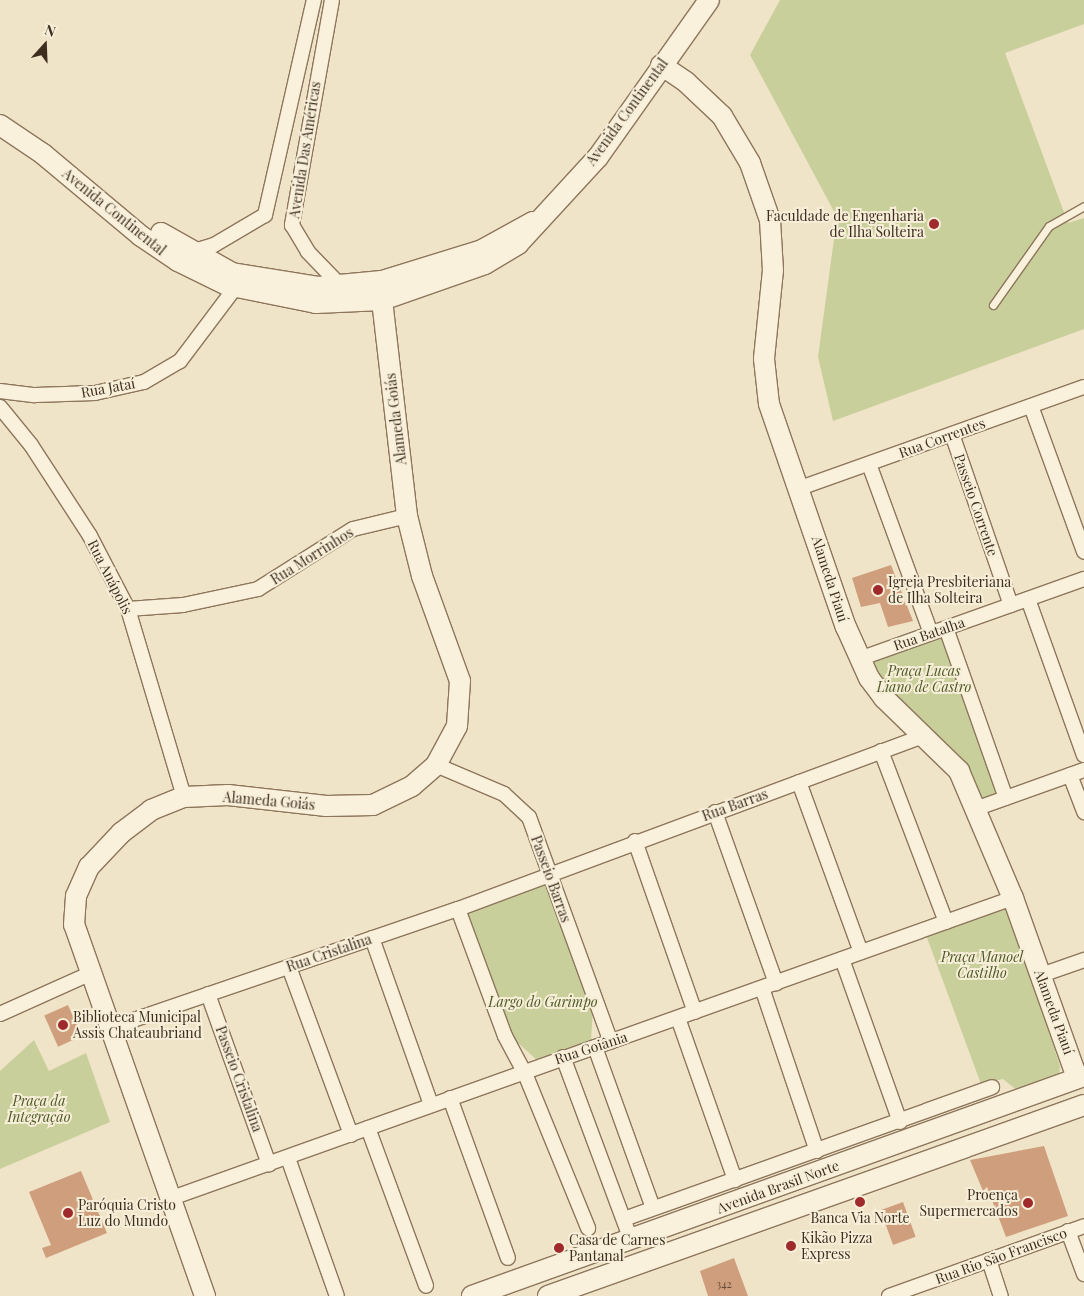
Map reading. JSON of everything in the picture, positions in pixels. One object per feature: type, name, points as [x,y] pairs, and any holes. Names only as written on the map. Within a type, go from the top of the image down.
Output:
[{"type":"street","name":"Avenida Das Américas","points":[[191,252],[265,215],[272,194],[314,0]]},
{"type":"street","name":"Avenida Das Américas","points":[[332,0],[294,200],[292,225],[308,252],[340,285]]},
{"type":"street","name":"Avenida Continental","points":[[0,125],[178,262],[235,288],[316,303],[382,300],[485,264],[518,244],[598,157],[661,65],[709,0]]},
{"type":"street","name":"Alameda Piauí","points":[[661,65],[686,82],[722,116],[750,163],[770,220],[773,270],[764,359],[768,404],[800,488],[859,659],[884,698],[920,737],[959,771],[1013,898],[1081,1077]]},
{"type":"street","name":"Avenida Continental","points":[[0,114],[48,146],[111,199],[191,252],[246,277],[318,287],[382,281],[482,250],[539,219]]},
{"type":"street","points":[[272,194],[294,200]]},
{"type":"street","name":"Rua Jataí","points":[[0,391],[35,395],[95,393],[144,382],[180,361],[235,288]]},
{"type":"street","name":"Alameda Goiás","points":[[205,1296],[108,1029],[74,925],[76,896],[89,867],[120,833],[151,810],[184,798],[228,796],[326,806],[373,805],[412,786],[436,765],[457,726],[460,681],[422,576],[407,516],[382,300]]},
{"type":"street","name":"Rua Correntes","points":[[800,488],[1084,387]]},
{"type":"street","points":[[1031,406],[1084,552]]},
{"type":"street","name":"Rua Anápolis","points":[[0,407],[31,445],[90,536],[128,609],[184,798]]},
{"type":"street","name":"Passeio Corrente","points":[[952,434],[1011,605]]},
{"type":"street","points":[[869,464],[931,633]]},
{"type":"street","name":"Rua Morrinhos","points":[[128,609],[183,605],[258,589],[353,528],[407,516]]},
{"type":"street","name":"Rua Batalha","points":[[859,659],[1084,579]]},
{"type":"street","points":[[1028,599],[1084,755]]},
{"type":"street","points":[[946,628],[1006,798]]},
{"type":"street","name":"Rua Barras","points":[[550,873],[920,737]]},
{"type":"street","points":[[881,751],[946,922]]},
{"type":"street","name":"Passeio Barras","points":[[436,765],[504,794],[529,816],[611,1042]]},
{"type":"street","points":[[975,809],[1084,770]]},
{"type":"street","points":[[1070,775],[1084,812]]},
{"type":"street","points":[[799,782],[861,952]]},
{"type":"street","points":[[716,812],[776,983]]},
{"type":"street","points":[[635,841],[695,1012]]},
{"type":"street","name":"Rua Cristalina","points":[[108,1029],[458,909],[550,873]]},
{"type":"street","name":"Rua Goiânia","points":[[169,1199],[1013,898]]},
{"type":"street","points":[[458,909],[505,1036],[524,1071],[588,1228]]},
{"type":"street","points":[[372,938],[431,1105]]},
{"type":"street","points":[[842,959],[900,1122]]},
{"type":"street","points":[[1041,975],[1084,960]]},
{"type":"street","points":[[289,967],[351,1135]]},
{"type":"street","points":[[0,1014],[90,974]]},
{"type":"street","points":[[762,988],[817,1151]]},
{"type":"street","name":"Passeio Cristalina","points":[[208,994],[269,1164]]},
{"type":"street","points":[[678,1018],[735,1180]]},
{"type":"street","points":[[595,1047],[653,1208]]},
{"type":"street","points":[[563,1057],[631,1240]]},
{"type":"street","name":"Avenida Brasil Norte","points":[[472,1296],[1081,1077]]},
{"type":"street","points":[[624,1219],[900,1122],[992,1087]]},
{"type":"street","points":[[450,1098],[508,1258]]},
{"type":"street","name":"Avenida Brasil Norte","points":[[548,1296],[1084,1105]]},
{"type":"street","points":[[368,1128],[426,1286]]},
{"type":"street","points":[[288,1158],[337,1296]]},
{"type":"street","name":"Rua Rio São Francisco","points":[[889,1296],[908,1293],[988,1260],[1084,1226]]},
{"type":"street","points":[[1068,1232],[1084,1274]]},
{"type":"street","points":[[988,1260],[1001,1296]]},
{"type":"lane","points":[[993,305],[1049,226],[1084,206]]},
{"type":"green space","name":"Faculdade de Engenharia de Ilha Solteira","points":[[780,0],[1084,0],[1084,24],[1005,53],[1068,223],[1084,218],[1084,329],[833,421],[818,357],[837,217],[750,55]]},
{"type":"green space","name":"Praça Lucas Liano de Castro","points":[[943,636],[1001,793],[981,801],[869,662]]},
{"type":"green space","name":"Largo do Garimpo","points":[[547,881],[593,1008],[591,1042],[538,1061],[508,1034],[464,911]]},
{"type":"green space","name":"Praça Manoel Castilho","points":[[1008,908],[1060,1066],[1059,1076],[1018,1091],[1003,1079],[981,1084],[926,935]]},
{"type":"green space","name":"Praça da Integração","points":[[34,1040],[49,1071],[86,1053],[110,1122],[0,1169],[0,1071]]},
{"type":"building","name":"Igreja Presbiteriana de Ilha Solteira","points":[[891,565],[913,621],[888,627],[880,603],[861,607],[852,578]]},
{"type":"building","name":"Biblioteca Municipal Assis Chateaubriand","points":[[68,1005],[82,1036],[58,1047],[44,1016]]},
{"type":"building","name":"Proença Supermercados","points":[[1044,1146],[1068,1216],[1006,1237],[987,1187],[983,1191],[970,1160]]},
{"type":"building","name":"Paróquia Cristo Luz do Mundo","points":[[81,1171],[107,1233],[46,1258],[42,1248],[51,1245],[29,1192]]},
{"type":"building","points":[[903,1202],[916,1237],[893,1245],[880,1210]]},
{"type":"building","points":[[734,1258],[748,1296],[708,1296],[700,1271]]},
{"type":"place","name":"Faculdade de Engenharia de Ilha Solteira","points":[[934,224]]},
{"type":"place","name":"Igreja Presbiteriana de Ilha Solteira","points":[[878,590]]},
{"type":"place","name":"Biblioteca Municipal Assis Chateaubriand","points":[[63,1025]]},
{"type":"place","name":"Banca Via Norte","points":[[860,1202]]},
{"type":"place","name":"Proença Supermercados","points":[[1028,1203]]},
{"type":"place","name":"Paróquia Cristo Luz do Mundo","points":[[68,1213]]},
{"type":"place","name":"Kikão Pizza Express","points":[[791,1246]]},
{"type":"place","name":"Casa de Carnes Pantanal","points":[[559,1248]]}]
